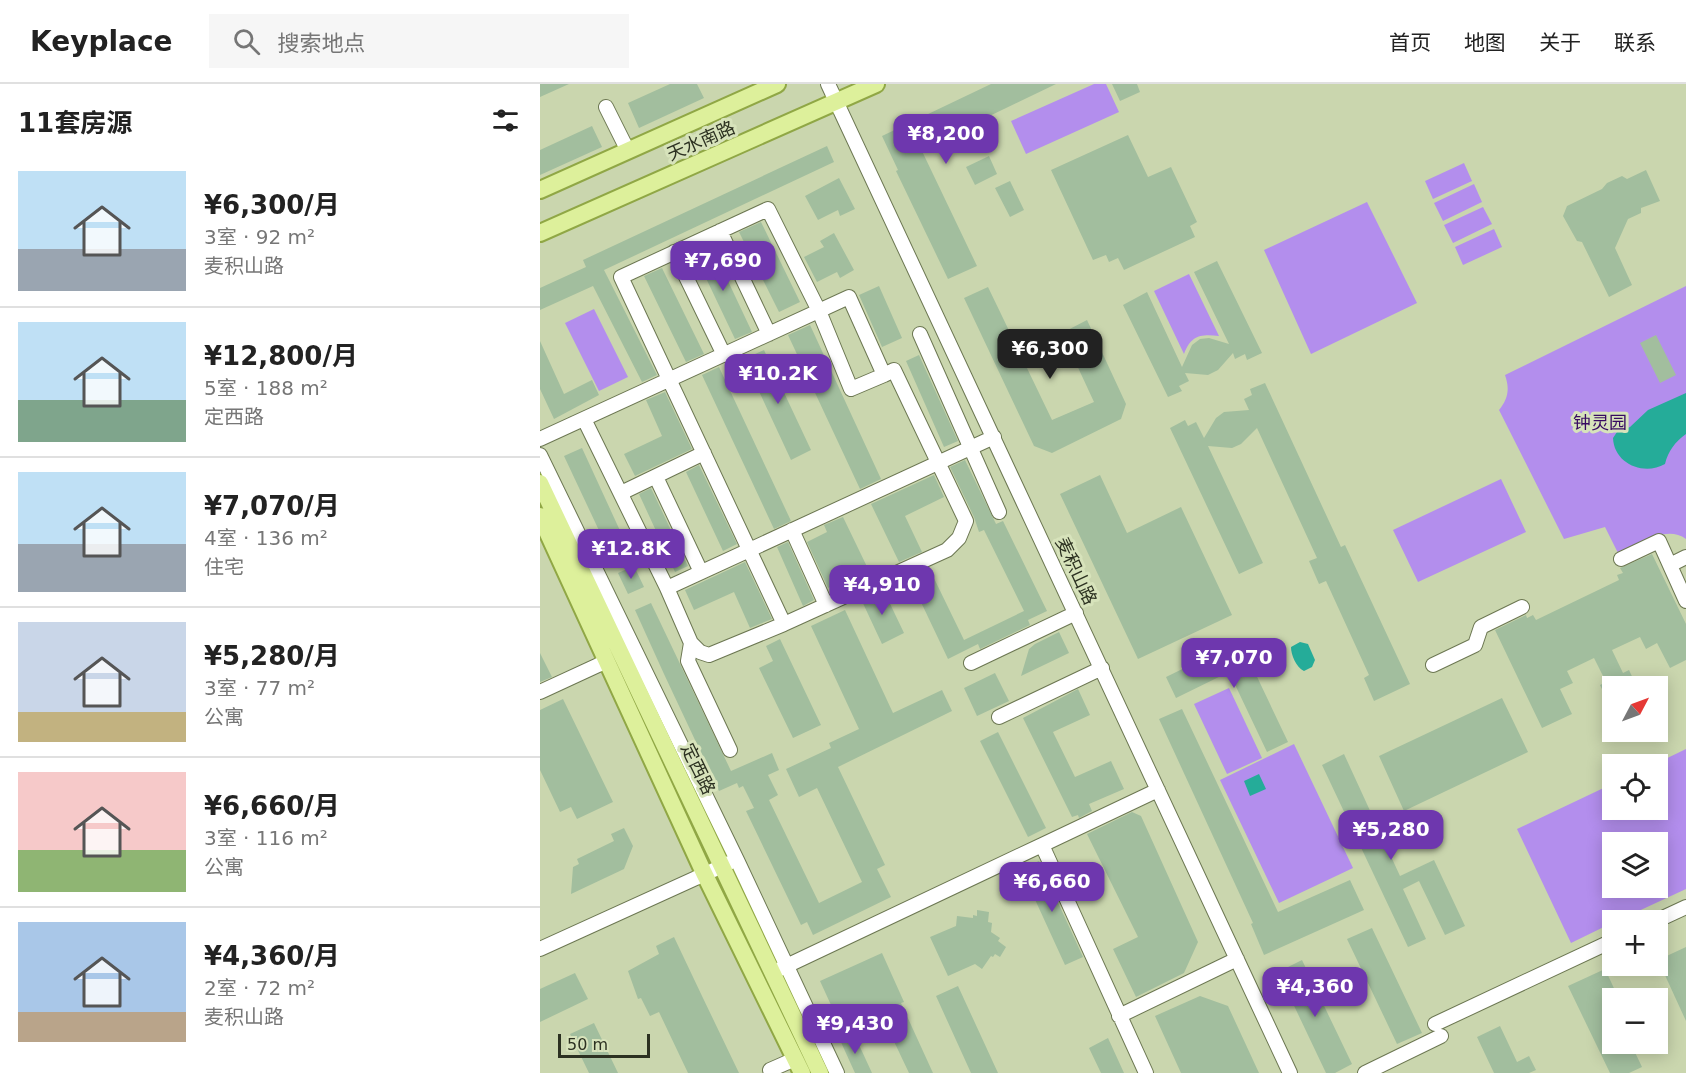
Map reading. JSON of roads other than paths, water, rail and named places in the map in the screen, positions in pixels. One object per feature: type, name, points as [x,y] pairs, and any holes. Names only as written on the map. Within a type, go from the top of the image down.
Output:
[{"type":"main road","name":"天水南路","points":[[540,190],[777,84]]},
{"type":"main road","name":"天水南路","points":[[540,233],[876,84]]},
{"type":"main road","name":"定西路","points":[[540,483],[730,863],[780,969],[820,1073]]},
{"type":"main road","name":"定西路","points":[[540,516],[704,873],[798,1066]]},
{"type":"street","name":"麦积山路","points":[[828,84],[1290,1073]]},
{"type":"street","points":[[606,107],[628,150]]},
{"type":"street","points":[[584,418],[667,588],[691,643],[700,652],[709,655],[784,624],[947,550],[958,538],[966,521],[894,370],[851,389],[819,311],[768,209],[621,277],[784,624]]},
{"type":"street","points":[[720,231],[769,334]]},
{"type":"street","points":[[674,252],[724,355]]},
{"type":"street","points":[[540,439],[849,297],[884,375]]},
{"type":"street","points":[[920,334],[999,512]]},
{"type":"street","points":[[667,588],[994,437]]},
{"type":"street","points":[[621,493],[704,453]]},
{"type":"street","points":[[540,455],[730,863],[540,949]]},
{"type":"street","points":[[656,477],[701,572]]},
{"type":"street","points":[[792,530],[826,605]]},
{"type":"street","points":[[1621,559],[1659,541],[1686,601]]},
{"type":"street","points":[[1670,565],[1686,557]]},
{"type":"street","points":[[1434,665],[1475,645],[1481,627],[1522,607]]},
{"type":"street","points":[[971,663],[1076,613]]},
{"type":"street","points":[[691,643],[688,661],[730,750]]},
{"type":"street","points":[[540,692],[607,661]]},
{"type":"street","points":[[999,717],[1102,668]]},
{"type":"street","points":[[837,1073],[780,969],[1158,790]]},
{"type":"street","points":[[1042,845],[1146,1073]]},
{"type":"street","points":[[1668,915],[1686,907]]},
{"type":"street","points":[[1365,1073],[1438,1030],[1602,946]]},
{"type":"street","points":[[1119,1016],[1237,959]]},
{"type":"street","points":[[772,1073],[770,1070],[798,1066]]},
{"type":"water","points":[[1686,393],[1686,434],[1672,447],[1665,464],[1648,469],[1624,461],[1615,447],[1613,438],[1617,432],[1630,427],[1648,410]]},
{"type":"water","points":[[1300,642],[1308,644],[1315,660],[1312,667],[1304,671],[1296,664],[1291,650],[1291,647]]},
{"type":"water","points":[[1259,774],[1266,789],[1250,796],[1244,781]]},
{"type":"park label","name":"钟灵园","points":[[1600,423]]}]
